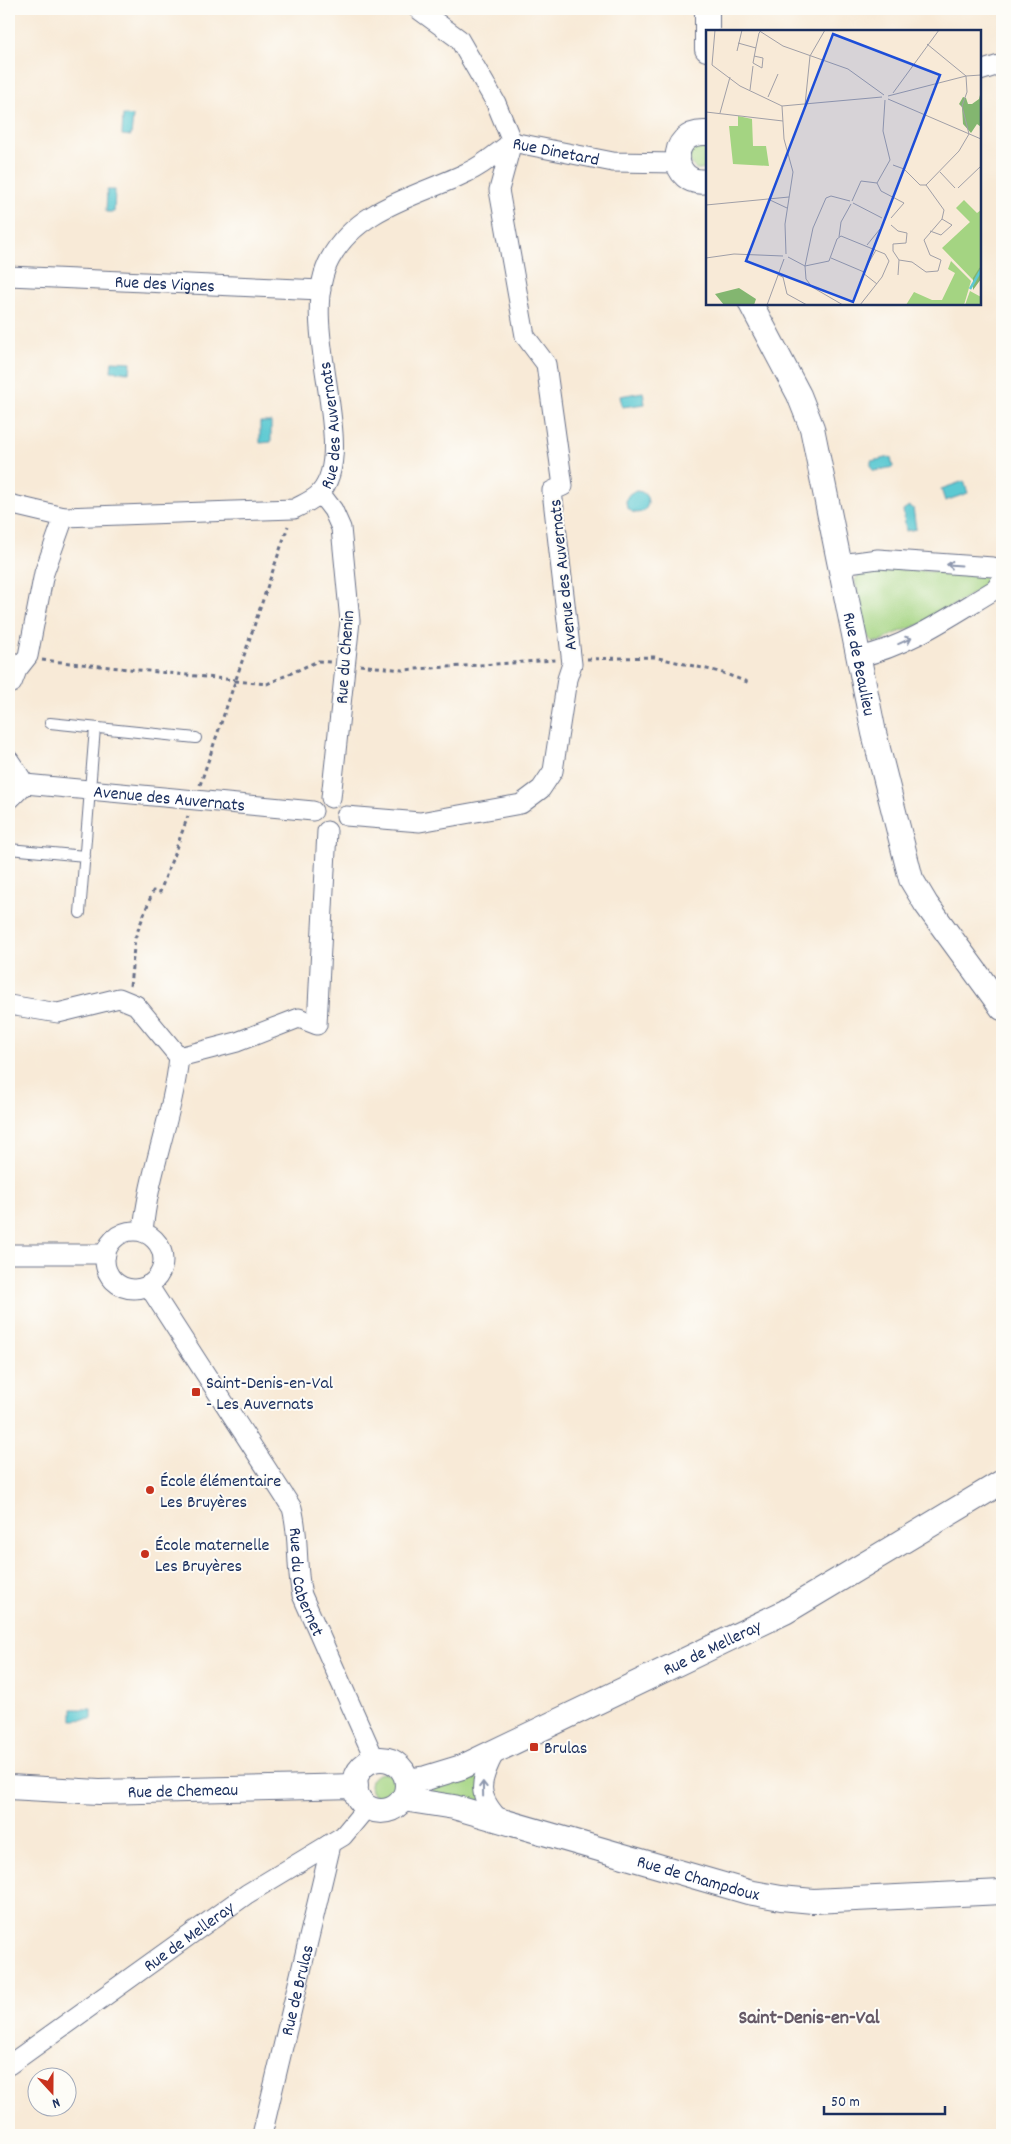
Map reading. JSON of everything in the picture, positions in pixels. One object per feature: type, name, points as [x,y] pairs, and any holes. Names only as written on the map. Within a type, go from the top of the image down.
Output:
[{"type":"street","name":"Rue Dinetard","points":[[418,9],[459,40],[496,104],[512,142],[613,162],[678,164]]},
{"type":"street","points":[[707,9],[707,30]]},
{"type":"street","points":[[981,71],[1002,64]]},
{"type":"street","points":[[706,133],[690,135],[684,140],[677,155],[678,164],[687,177],[706,186]]},
{"type":"street","name":"Rue des Auvernats","points":[[9,504],[64,517],[294,508],[320,493],[329,479],[333,464],[333,436],[318,321],[321,290],[329,260],[344,239],[363,222],[384,208],[470,172],[512,142]]},
{"type":"street","name":"Avenue des Auvernats","points":[[346,816],[420,822],[521,804],[541,789],[553,771],[572,659],[552,491],[563,486],[546,364],[525,336],[499,190],[512,142]]},
{"type":"street","name":"Rue des Vignes","points":[[9,276],[321,290]]},
{"type":"street","name":"Rue de Beaulieu","points":[[752,305],[806,411],[841,564],[874,733],[911,879],[926,904],[1002,1008]]},
{"type":"street","name":"Rue du Chenin","points":[[320,493],[333,510],[341,528],[350,621],[332,798]]},
{"type":"street","points":[[12,684],[17,670],[28,656],[44,573],[64,517]]},
{"type":"street","points":[[841,564],[878,559],[993,567],[1002,570]]},
{"type":"street","points":[[859,657],[879,652],[922,633],[996,589],[1002,579]]},
{"type":"street","points":[[9,760],[25,784],[9,800]]},
{"type":"street","name":"Avenue des Auvernats","points":[[25,784],[313,811]]},
{"type":"street","points":[[332,798],[344,805],[346,816],[342,826],[327,831],[314,822],[313,811],[318,802],[332,798]]},
{"type":"street","points":[[179,1057],[237,1042],[299,1018],[317,1025],[327,831]]},
{"type":"street","points":[[9,1005],[58,1013],[119,998],[136,1005],[179,1057],[176,1087],[145,1205],[143,1232]]},
{"type":"street","points":[[143,1232],[158,1244],[162,1252],[161,1271],[148,1285],[130,1288],[121,1285],[108,1272],[106,1254],[110,1245],[124,1233],[143,1232]]},
{"type":"street","points":[[9,1254],[106,1254]]},
{"type":"street","name":"Rue du Cabernet","points":[[148,1285],[292,1508],[298,1530],[297,1570],[302,1595],[373,1756]]},
{"type":"street","name":"Rue de Melleray","points":[[410,1790],[495,1752],[785,1612],[1002,1482]]},
{"type":"street","points":[[495,1752],[484,1777],[482,1793],[488,1808],[501,1821]]},
{"type":"street","points":[[373,1756],[399,1766],[410,1790],[398,1805],[383,1811],[364,1810],[358,1795],[351,1786],[363,1767],[373,1756]]},
{"type":"street","name":"Rue de Chemeau","points":[[9,1787],[100,1792],[351,1786]]},
{"type":"street","name":"Rue de Champdoux","points":[[410,1790],[454,1807],[501,1821],[739,1890],[781,1898],[813,1901],[1002,1892]]},
{"type":"street","name":"Rue de Melleray","points":[[9,2065],[247,1894],[343,1836],[364,1810]]},
{"type":"street","name":"Rue de Brulas","points":[[262,2135],[330,1849],[328,1845]]},
{"type":"lane","points":[[50,723],[196,738]]},
{"type":"lane","points":[[80,913],[95,728]]},
{"type":"lane","points":[[9,849],[84,856]]},
{"type":"path","points":[[129,1002],[135,938],[153,891],[160,892],[194,801],[294,508]]},
{"type":"path","points":[[28,656],[50,663],[267,684],[318,661],[346,662],[378,669],[402,670],[572,659],[654,657],[720,672],[750,684]]},
{"type":"path","points":[[388,1751],[397,1754],[410,1764],[410,1790],[402,1814],[394,1818],[377,1820],[364,1810],[352,1805],[351,1769],[363,1756],[373,1756],[388,1751]]},
{"type":"green space","points":[[706,143],[706,170],[696,169],[691,164],[691,152],[695,145]]},
{"type":"green space","points":[[871,567],[991,576],[992,582],[922,624],[894,634],[881,642],[873,642],[865,632],[855,580],[864,569]]},
{"type":"green space","points":[[479,1769],[483,1809],[430,1799],[434,1785]]},
{"type":"green space","points":[[383,1773],[392,1777],[396,1786],[392,1795],[383,1799],[374,1795],[370,1786],[374,1777]]},
{"type":"water","points":[[123,115],[133,116],[131,136],[122,135]]},
{"type":"water","points":[[107,190],[115,190],[114,212],[106,212]]},
{"type":"water","points":[[112,361],[131,362],[130,372],[111,371]]},
{"type":"water","points":[[643,392],[645,404],[622,407],[620,396]]},
{"type":"water","points":[[260,422],[271,422],[271,442],[260,443]]},
{"type":"water","points":[[891,457],[893,467],[874,471],[871,468],[871,461]]},
{"type":"water","points":[[964,481],[968,493],[945,501],[941,489]]},
{"type":"water","points":[[637,491],[645,494],[648,502],[645,510],[637,513],[629,510],[626,502],[629,494]]},
{"type":"water","points":[[909,506],[913,508],[916,529],[906,531],[903,510]]},
{"type":"water","points":[[72,1709],[92,1709],[92,1719],[72,1720]]},
{"type":"place","name":"Saint-Denis-en-Val - Les Auvernats","points":[[196,1392]]},
{"type":"place","name":"École élémentaire Les Bruyères","points":[[150,1490]]},
{"type":"place","name":"École maternelle Les Bruyères","points":[[145,1554]]},
{"type":"place","name":"Brulas","points":[[534,1747]]},
{"type":"district","name":"Saint-Denis-en-Val","points":[[809,2016]]}]
